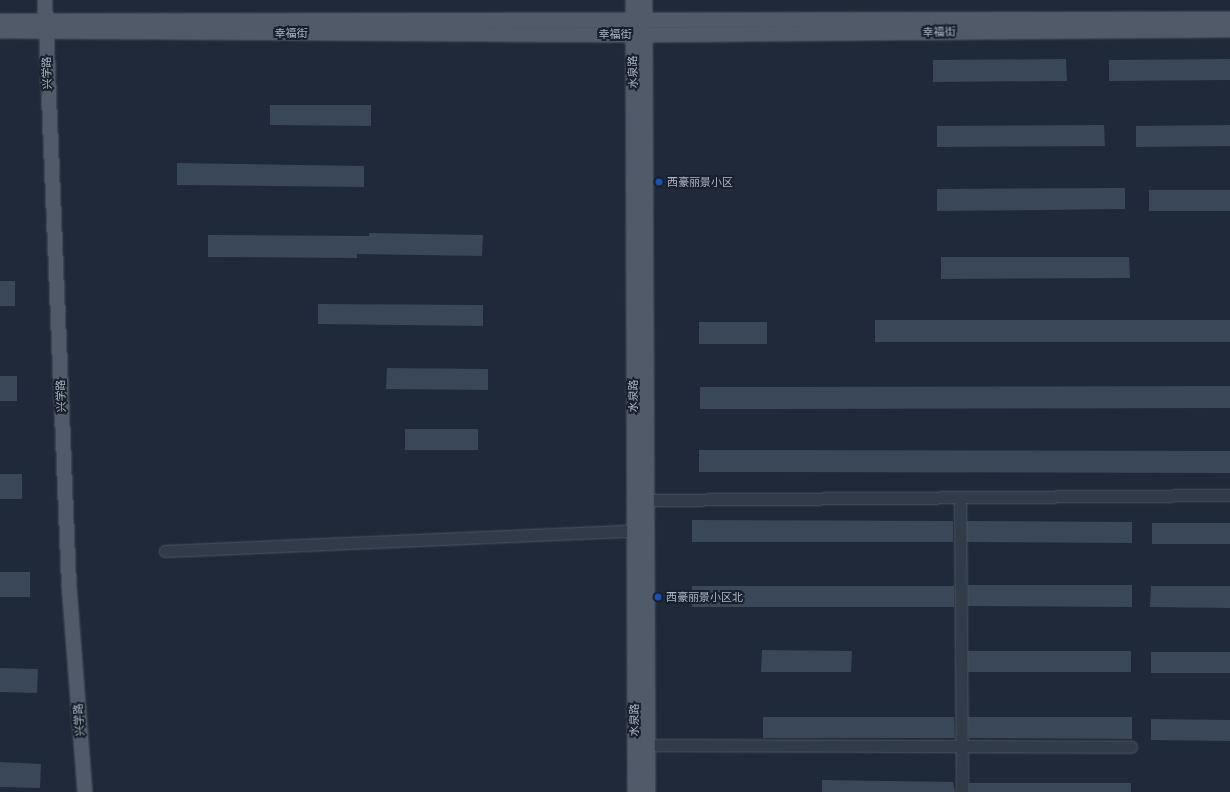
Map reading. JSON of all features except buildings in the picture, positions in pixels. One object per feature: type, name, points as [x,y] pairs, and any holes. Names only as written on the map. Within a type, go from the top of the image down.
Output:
[{"type":"main road","name":"兴学路","points":[[45,0],[69,585],[85,792]]},
{"type":"main road","name":"水泉路","points":[[633,0],[639,28],[647,500],[640,530],[648,745],[648,792]]},
{"type":"main road","name":"水泉路","points":[[635,792],[640,530],[639,28],[645,0]]},
{"type":"main road","name":"幸福街","points":[[639,28],[1230,19]]},
{"type":"main road","name":"幸福街","points":[[0,21],[45,26],[1230,30]]},
{"type":"main road","name":"幸福街","points":[[0,31],[45,26]]},
{"type":"street","points":[[647,500],[1230,495]]},
{"type":"street","points":[[960,497],[962,792]]},
{"type":"street","points":[[165,552],[640,530]]},
{"type":"street","points":[[648,745],[1131,747]]},
{"type":"place","name":"西豪丽景小区","points":[[659,182]]},
{"type":"place","name":"西豪丽景小区北","points":[[658,597]]}]
